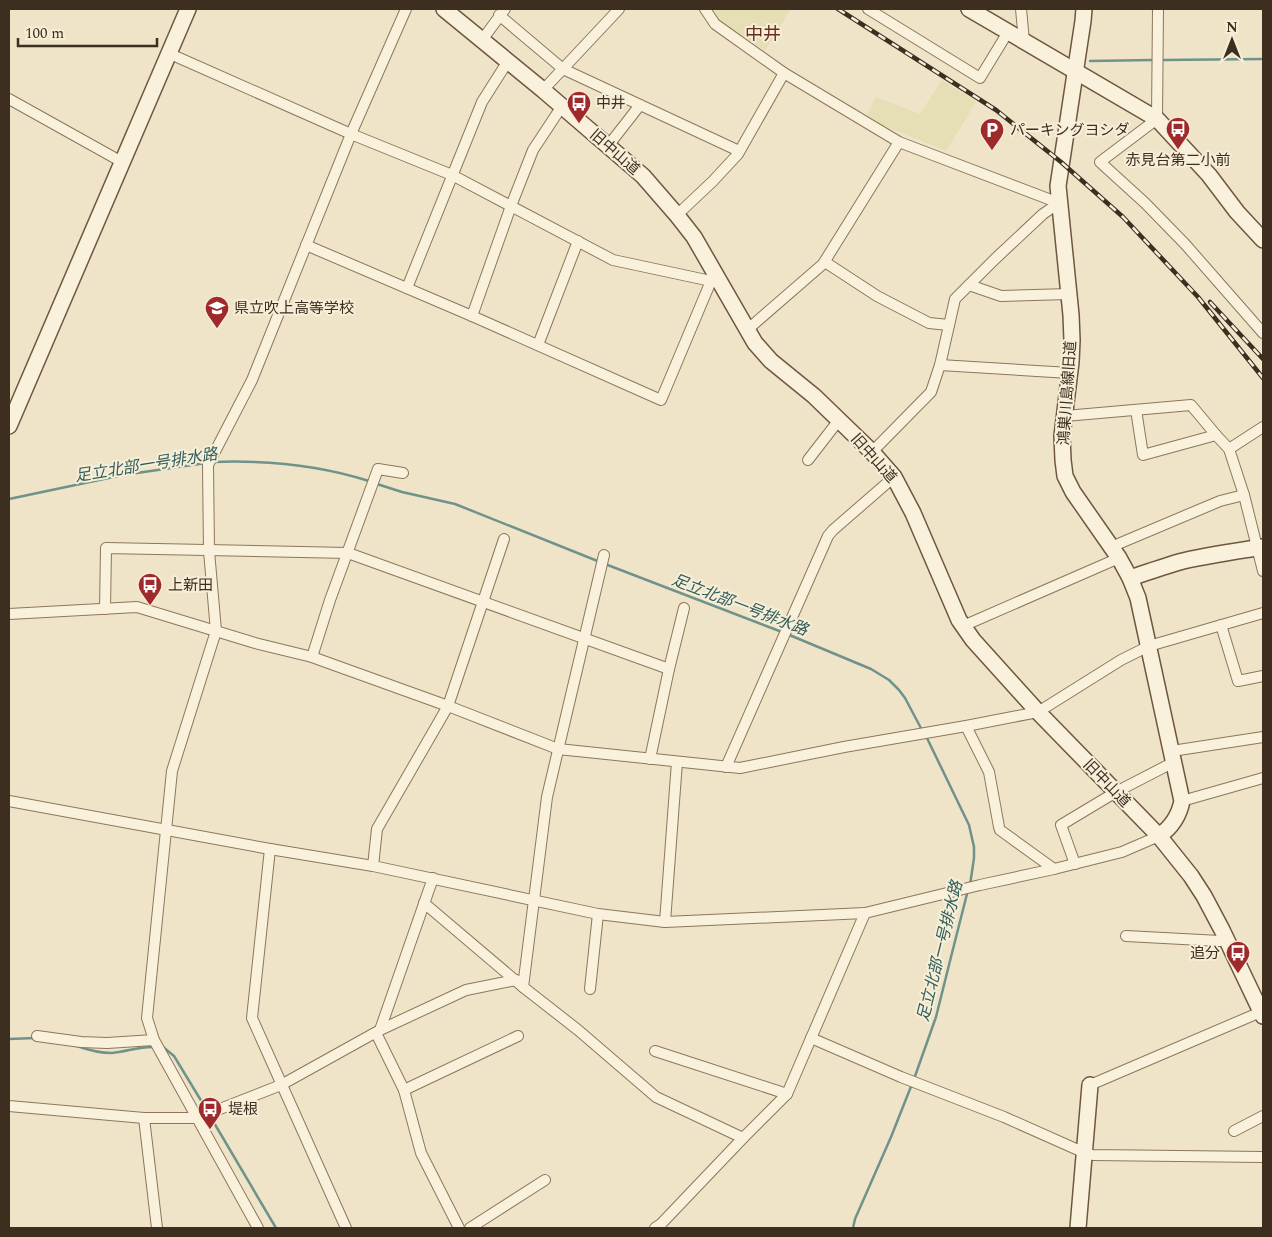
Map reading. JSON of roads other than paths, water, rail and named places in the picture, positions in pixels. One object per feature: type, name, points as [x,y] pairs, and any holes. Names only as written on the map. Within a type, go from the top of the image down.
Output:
[{"type":"street","points":[[9,426],[188,9]]},
{"type":"street","points":[[258,1228],[154,1040],[147,1018],[165,829],[174,763],[216,631],[209,550],[208,465],[252,380],[351,134],[406,9]]},
{"type":"street","name":"旧中山道","points":[[444,9],[543,90],[643,176],[694,237],[714,279],[755,343],[771,361],[814,396],[894,476],[913,514],[959,620],[973,640],[1038,712],[1159,836],[1191,876],[1204,896],[1262,1012]]},
{"type":"street","points":[[705,9],[715,24],[784,73],[899,142],[1059,203]]},
{"type":"street","points":[[868,9],[980,78],[1008,32]]},
{"type":"street","points":[[969,9],[1157,119],[1209,175],[1237,212],[1263,240]]},
{"type":"street","points":[[1021,9],[1024,41]]},
{"type":"street","name":"鴻巣川島線旧道","points":[[1084,9],[1058,186],[1072,340],[1062,436],[1065,476],[1073,492],[1115,552],[1130,578],[1138,598],[1182,801]]},
{"type":"street","points":[[1157,119],[1158,9]]},
{"type":"street","points":[[543,90],[617,10]]},
{"type":"street","points":[[482,40],[502,12],[563,69],[740,151]]},
{"type":"street","points":[[168,53],[351,134],[452,175],[613,260],[714,279],[661,400],[306,245]]},
{"type":"street","points":[[407,288],[482,102],[508,61]]},
{"type":"street","points":[[677,215],[713,181],[740,151],[784,73]]},
{"type":"street","points":[[9,99],[122,162]]},
{"type":"street","points":[[608,146],[640,105]]},
{"type":"street","points":[[472,316],[533,150],[562,106]]},
{"type":"street","points":[[1157,119],[1100,162],[1146,203],[1185,244],[1263,333]]},
{"type":"street","points":[[747,330],[825,262],[899,142]]},
{"type":"street","points":[[872,452],[931,392],[940,365],[955,299],[1036,220],[1059,203]]},
{"type":"street","points":[[538,346],[578,242]]},
{"type":"street","points":[[825,262],[877,296],[929,322],[949,325]]},
{"type":"street","points":[[969,285],[1001,296],[1069,294]]},
{"type":"street","points":[[940,365],[1070,373]]},
{"type":"street","points":[[1065,416],[1191,405],[1229,449],[1260,547],[1263,571]]},
{"type":"street","points":[[1136,410],[1143,455],[1216,435]]},
{"type":"street","points":[[808,460],[839,420]]},
{"type":"street","points":[[1229,449],[1263,427]]},
{"type":"street","points":[[312,657],[327,607],[378,470],[403,473]]},
{"type":"street","points":[[726,767],[828,536],[894,476]]},
{"type":"street","points":[[964,626],[1220,501],[1244,496]]},
{"type":"street","points":[[373,866],[377,829],[448,706],[504,539]]},
{"type":"street","points":[[1130,578],[1156,568],[1205,556],[1260,547]]},
{"type":"street","points":[[105,609],[106,548],[348,553],[669,669]]},
{"type":"street","points":[[520,984],[534,900],[547,797],[604,556]]},
{"type":"street","points":[[9,614],[137,607],[255,643],[312,657],[448,706],[558,749],[740,768],[1038,712],[1103,671],[1149,646],[1263,613]]},
{"type":"street","points":[[650,759],[684,608]]},
{"type":"street","points":[[1221,625],[1238,681],[1263,676]]},
{"type":"street","points":[[966,726],[989,772],[998,827],[1054,869]]},
{"type":"street","points":[[1075,864],[1061,825],[1173,757],[1263,737]]},
{"type":"street","points":[[664,922],[677,762]]},
{"type":"street","points":[[9,801],[373,866],[598,914],[664,922],[865,913],[1075,864],[1122,852],[1159,836],[1168,830],[1176,820],[1182,801],[1263,778]]},
{"type":"street","points":[[270,849],[252,1018],[346,1228]]},
{"type":"street","points":[[433,878],[378,1031],[404,1090],[421,1154],[459,1228]]},
{"type":"street","points":[[424,903],[656,1097],[743,1138]]},
{"type":"street","points":[[656,1228],[787,1094],[865,913]]},
{"type":"street","points":[[590,989],[598,914]]},
{"type":"street","points":[[1126,936],[1220,941],[1226,939]]},
{"type":"street","points":[[9,1106],[144,1118],[197,1118],[281,1086],[378,1031],[466,990],[520,984]]},
{"type":"street","points":[[1078,1228],[1090,1085],[1262,1012]]},
{"type":"street","points":[[37,1036],[81,1042],[107,1043],[154,1040]]},
{"type":"street","points":[[404,1090],[518,1036]]},
{"type":"street","points":[[812,1038],[901,1077],[1004,1117],[1085,1153],[1093,1155],[1263,1157]]},
{"type":"street","points":[[655,1051],[787,1094]]},
{"type":"street","points":[[1234,1131],[1263,1116]]},
{"type":"street","points":[[144,1118],[158,1228]]},
{"type":"street","points":[[470,1228],[545,1180]]},
{"type":"waterway","points":[[1164,60],[1263,59]]},
{"type":"waterway","points":[[1090,61],[1152,60]]},
{"type":"waterway","name":"足立北部一号排水路","points":[[212,462],[272,463],[311,467],[369,481]]},
{"type":"waterway","name":"足立北部一号排水路","points":[[9,499],[123,475],[206,463]]},
{"type":"waterway","name":"足立北部一号排水路","points":[[377,484],[402,492],[455,504],[600,562]]},
{"type":"waterway","name":"足立北部一号排水路","points":[[605,564],[782,632]]},
{"type":"waterway","name":"足立北部一号排水路","points":[[787,634],[871,669],[889,680],[905,698],[923,732]]},
{"type":"waterway","name":"足立北部一号排水路","points":[[926,736],[969,825],[974,847],[970,885]]},
{"type":"waterway","name":"足立北部一号排水路","points":[[914,1079],[936,1017],[968,890]]},
{"type":"waterway","points":[[9,1039],[35,1038]]},
{"type":"waterway","points":[[77,1046],[94,1051],[112,1053],[144,1047],[155,1047]]},
{"type":"waterway","points":[[163,1047],[174,1056],[208,1112]]},
{"type":"waterway","name":"足立北部一号排水路","points":[[853,1228],[855,1219],[912,1084]]},
{"type":"waterway","points":[[210,1116],[276,1228]]},
{"type":"railway","points":[[838,9],[996,110],[1061,162],[1123,217],[1198,297],[1263,378]]},
{"type":"railway","points":[[1210,302],[1263,359]]},
{"type":"place","name":"中井","points":[[579,124]]},
{"type":"place","name":"赤見台第二小前","points":[[1178,150]]},
{"type":"place","name":"パーキングヨシダ","points":[[992,151]]},
{"type":"place","name":"県立吹上高等学校","points":[[217,329]]},
{"type":"place","name":"上新田","points":[[150,606]]},
{"type":"place","name":"追分","points":[[1238,974]]},
{"type":"place","name":"堤根","points":[[210,1130]]},
{"type":"district","name":"中井","points":[[763,34]]}]
